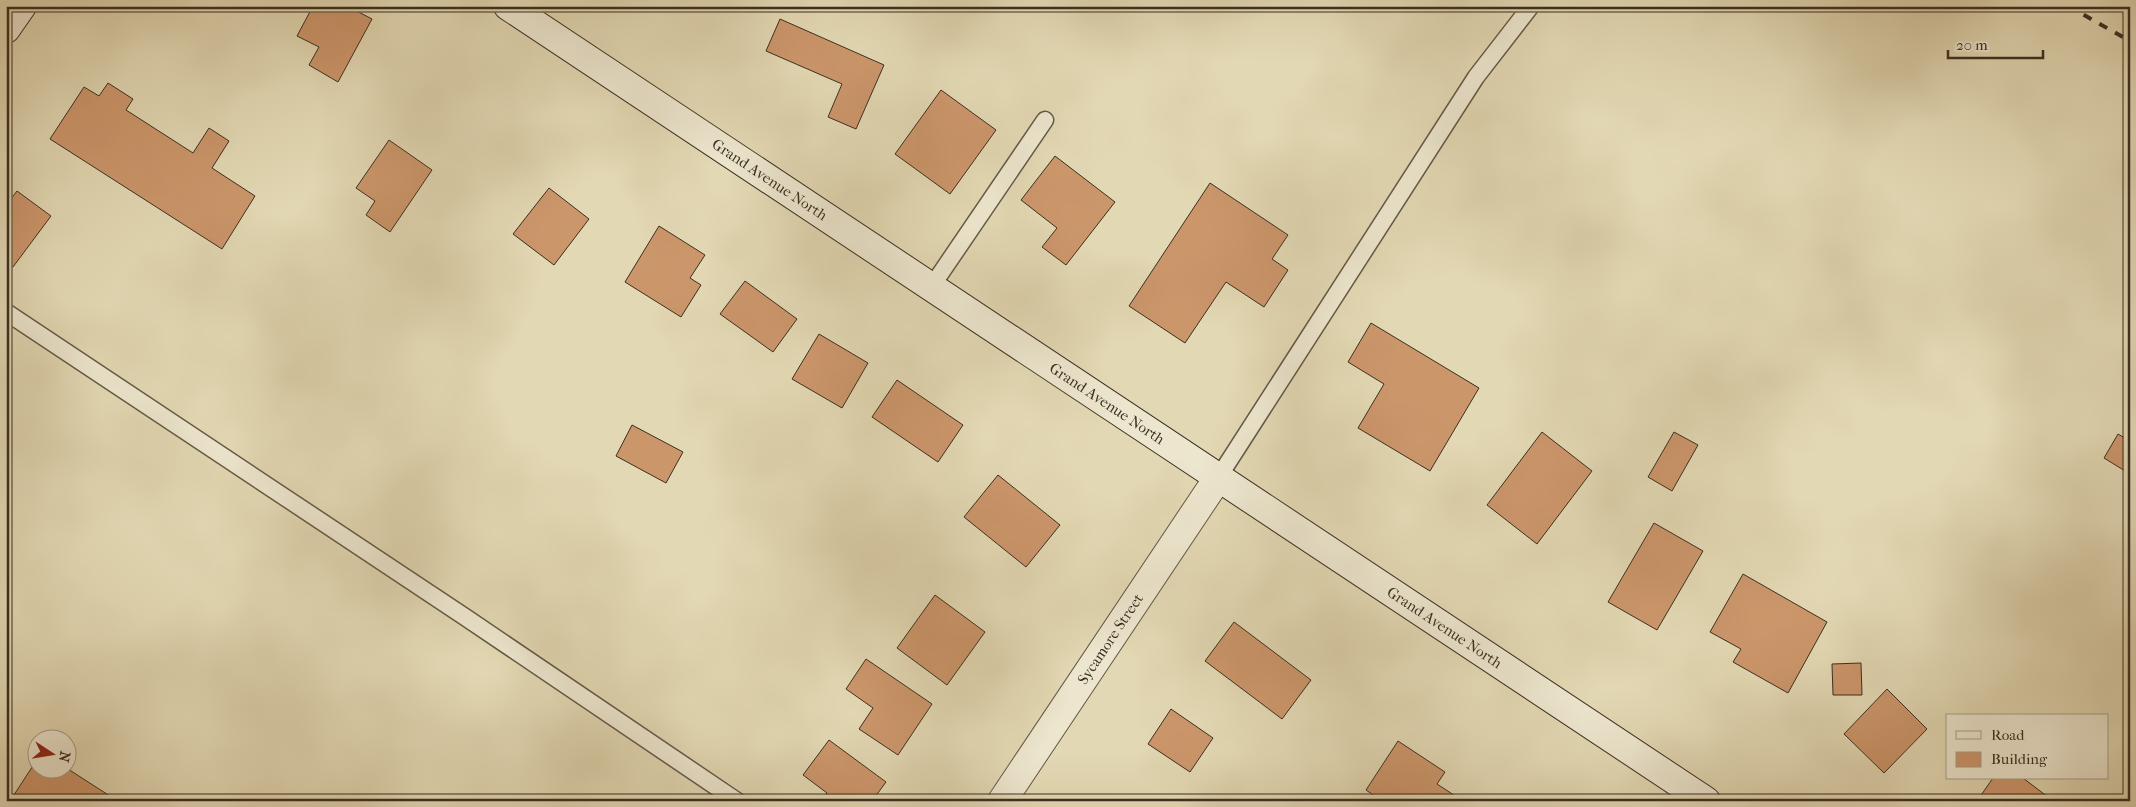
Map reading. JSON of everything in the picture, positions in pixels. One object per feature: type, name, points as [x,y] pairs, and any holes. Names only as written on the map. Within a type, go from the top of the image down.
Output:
[{"type":"main road","points":[[6,29],[22,6]]},
{"type":"main road","name":"Grand Avenue North","points":[[508,6],[1706,801]]},
{"type":"main road","name":"Sycamore Street","points":[[1002,801],[1218,478]]},
{"type":"lane","points":[[1218,478],[1476,77],[1531,6]]},
{"type":"lane","points":[[932,286],[1045,120]]},
{"type":"lane","points":[[6,312],[465,617],[737,801]]},
{"type":"building","points":[[313,6],[347,6],[372,19],[338,82],[309,65],[319,47],[297,36]]},
{"type":"building","points":[[780,19],[884,65],[856,129],[828,117],[842,84],[766,51]]},
{"type":"building","points":[[108,83],[133,99],[126,110],[193,153],[209,128],[229,141],[212,168],[255,196],[222,249],[50,139],[84,87],[99,96]]},
{"type":"building","points":[[941,90],[996,130],[950,194],[895,154]]},
{"type":"building","points":[[389,140],[432,170],[390,232],[366,215],[375,201],[356,188]]},
{"type":"building","points":[[1055,156],[1115,202],[1066,265],[1042,247],[1057,228],[1021,200]]},
{"type":"building","points":[[1210,183],[1288,235],[1272,259],[1288,270],[1264,307],[1226,282],[1185,343],[1129,306]]},
{"type":"building","points":[[549,188],[589,219],[554,265],[513,234]]},
{"type":"building","points":[[17,191],[51,216],[13,267],[6,262],[6,205]]},
{"type":"building","points":[[659,226],[705,255],[690,278],[701,285],[681,317],[625,282]]},
{"type":"building","points":[[745,281],[797,319],[773,352],[720,314]]},
{"type":"building","points":[[1371,323],[1479,388],[1430,471],[1358,428],[1384,384],[1348,362]]},
{"type":"building","points":[[819,334],[868,363],[842,408],[792,379]]},
{"type":"building","points":[[897,380],[963,425],[938,462],[872,417]]},
{"type":"building","points":[[632,425],[683,452],[666,483],[616,456]]},
{"type":"building","points":[[1542,432],[1592,471],[1537,544],[1487,505]]},
{"type":"building","points":[[1674,432],[1698,445],[1672,491],[1648,477]]},
{"type":"building","points":[[2118,434],[2130,441],[2130,474],[2104,458]]},
{"type":"building","points":[[998,475],[1060,525],[1026,567],[964,517]]},
{"type":"building","points":[[1654,523],[1703,551],[1657,630],[1608,602]]},
{"type":"building","points":[[1743,574],[1827,622],[1788,693],[1733,662],[1741,649],[1710,632]]},
{"type":"building","points":[[935,595],[985,632],[947,685],[897,648]]},
{"type":"building","points":[[1234,622],[1311,680],[1282,719],[1205,661]]},
{"type":"building","points":[[866,659],[932,704],[898,755],[859,729],[873,708],[846,689]]},
{"type":"building","points":[[1861,663],[1862,695],[1833,695],[1832,664]]},
{"type":"building","points":[[1887,689],[1927,729],[1884,773],[1844,734]]},
{"type":"building","points":[[1171,709],[1213,738],[1190,772],[1148,744]]},
{"type":"building","points":[[829,740],[886,782],[872,801],[822,801],[827,793],[803,775]]},
{"type":"building","points":[[1398,741],[1445,772],[1437,784],[1463,801],[1382,801],[1366,790]]},
{"type":"building","points":[[28,773],[28,780],[78,780],[78,775],[113,798],[112,801],[10,801]]},
{"type":"building","points":[[1992,780],[2026,780],[2048,797],[2045,801],[1977,801]]},
{"type":"railway","points":[[2068,6],[2130,41]]}]
